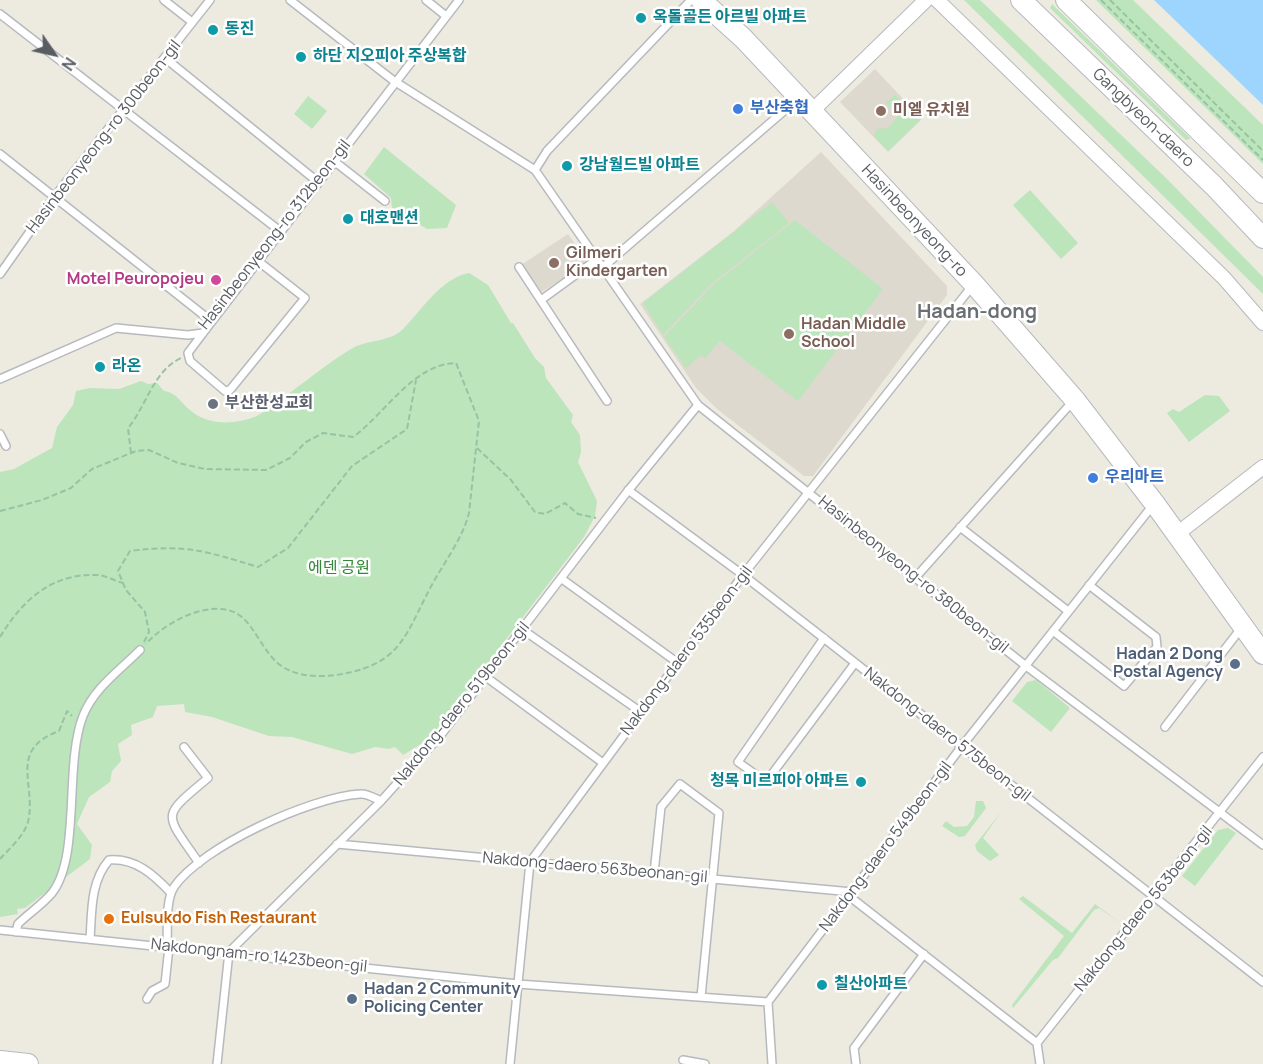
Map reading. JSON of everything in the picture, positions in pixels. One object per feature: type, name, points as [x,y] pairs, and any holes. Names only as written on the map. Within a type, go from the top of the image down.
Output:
[{"type":"street","name":"Hasinbeonyeong-ro","points":[[701,0],[743,38],[974,284],[1075,400],[1155,504],[1263,654]]},
{"type":"street","points":[[805,105],[926,0]]},
{"type":"street","points":[[937,0],[1224,278],[1263,323]]},
{"type":"street","name":"Gangbyeon-daero","points":[[1021,0],[1214,186],[1263,238]]},
{"type":"street","name":"Gangbyeon-daero","points":[[1066,0],[1263,193]]},
{"type":"street","points":[[1177,534],[1263,467]]},
{"type":"street","points":[[0,1061],[28,1064]]},
{"type":"lane","points":[[164,0],[192,22]]},
{"type":"lane","name":"Hasinbeonyeong-ro 300beon-gil","points":[[0,274],[56,196],[210,0]]},
{"type":"lane","points":[[290,0],[394,81],[536,170],[596,260],[541,300]]},
{"type":"lane","points":[[426,0],[446,16]]},
{"type":"lane","name":"Hasinbeonyeong-ro 312beon-gil","points":[[0,378],[116,328],[188,334],[203,333],[394,81],[459,0]]},
{"type":"lane","points":[[536,170],[547,151],[691,0]]},
{"type":"lane","points":[[0,14],[280,231]]},
{"type":"lane","points":[[165,58],[318,182]]},
{"type":"lane","points":[[602,268],[805,105]]},
{"type":"lane","points":[[0,154],[56,196],[211,321]]},
{"type":"lane","points":[[334,160],[385,201]]},
{"type":"lane","name":"Hasinbeonyeong-ro 380beon-gil","points":[[596,260],[698,405],[1026,666],[1263,845]]},
{"type":"lane","points":[[203,333],[188,353],[189,361],[225,391],[230,390],[305,298],[258,261]]},
{"type":"lane","points":[[519,267],[607,401]]},
{"type":"lane","name":"Nakdong-daero 535beon-gil","points":[[530,862],[743,575],[811,493],[974,284]]},
{"type":"lane","points":[[915,577],[1075,400]]},
{"type":"lane","name":"Nakdong-daero 519beon-gil","points":[[229,952],[381,801],[440,736],[628,490],[698,405]]},
{"type":"lane","points":[[0,434],[6,446]]},
{"type":"lane","name":"Nakdong-daero 575beon-gil","points":[[628,490],[743,575],[1151,897],[1263,982]]},
{"type":"lane","name":"Nakdong-daero 549beon-gil","points":[[768,1002],[962,746],[1155,504]]},
{"type":"lane","points":[[960,527],[1068,611]]},
{"type":"lane","points":[[562,579],[678,663]]},
{"type":"lane","points":[[1053,631],[1124,686],[1156,647],[1156,637],[1089,585]]},
{"type":"lane","points":[[1165,727],[1243,626]]},
{"type":"lane","points":[[523,630],[641,712]]},
{"type":"lane","points":[[824,638],[738,762],[766,782],[855,663]]},
{"type":"lane","points":[[16,932],[18,924],[53,892],[64,862],[83,717],[97,693],[140,650]]},
{"type":"lane","points":[[486,678],[603,763]]},
{"type":"lane","points":[[183,747],[208,778],[174,806],[171,816],[175,828],[199,863]]},
{"type":"lane","name":"Nakdong-daero 563beon-gil","points":[[1037,1043],[1263,757]]},
{"type":"lane","points":[[654,873],[661,807],[680,784],[719,813],[701,997]]},
{"type":"lane","points":[[147,999],[152,991],[165,984],[171,893],[199,863],[266,823],[305,807],[359,794],[381,801]]},
{"type":"lane","name":"Nakdong-daero 563beonan-gil","points":[[337,844],[654,873],[850,894]]},
{"type":"lane","points":[[90,939],[93,894],[102,868],[109,860],[130,862],[144,868],[171,893]]},
{"type":"lane","points":[[510,1064],[530,862]]},
{"type":"lane","points":[[850,894],[1037,1043],[1040,1064]]},
{"type":"lane","name":"Nakdongnam-ro 1423beon-gil","points":[[0,930],[229,952],[518,984],[768,1002]]},
{"type":"lane","points":[[217,1064],[229,952]]},
{"type":"lane","points":[[856,1064],[854,1048],[924,954]]},
{"type":"lane","points":[[768,1002],[772,1064]]},
{"type":"lane","points":[[683,1060],[705,1064]]},
{"type":"path","points":[[1101,0],[1263,160]]},
{"type":"path","points":[[1110,0],[1263,151]]},
{"type":"path","points":[[131,453],[128,428],[140,414],[158,379],[168,366],[178,359],[189,356]]},
{"type":"path","points":[[0,511],[42,500],[71,488],[92,469],[131,453],[149,450],[178,463],[205,469],[266,470],[290,458],[306,442],[323,433],[353,437],[372,424],[381,409],[416,380],[441,363],[456,363],[479,421],[472,502],[466,527],[425,598],[418,616],[394,652],[385,661],[352,672],[316,676],[300,674],[282,667],[237,613],[217,609],[197,612],[166,627],[140,650]]},
{"type":"path","points":[[140,650],[149,632],[145,612],[126,590],[118,571],[130,551],[165,547],[203,549],[258,567],[288,548],[352,466],[407,429],[416,380]]},
{"type":"path","points":[[477,448],[511,480],[535,512],[545,514],[565,503],[578,514],[606,520]]},
{"type":"path","points":[[0,636],[16,610],[40,590],[69,579],[98,574],[123,583]]},
{"type":"path","points":[[0,859],[27,825],[30,808],[26,764],[34,747],[45,736],[59,731],[67,711],[70,712],[80,734]]},
{"type":"shaded area","name":"미엘 유치원","points":[[875,69],[922,119],[888,152],[840,102]]},
{"type":"shaded area","name":"Hadan Middle School","points":[[821,152],[947,286],[947,295],[813,476],[804,476],[717,409],[696,388],[640,304],[734,231]]},
{"type":"shaded area","name":"Gilmeri Kindergarten","points":[[568,234],[587,262],[540,293],[521,265]]},
{"type":"green space","points":[[964,0],[980,0],[1166,178],[1263,277],[1263,294]]},
{"type":"green space","points":[[1096,0],[1133,0],[1263,125],[1263,164]]},
{"type":"green space","points":[[1052,4],[1190,139],[1186,140],[1050,8]]},
{"type":"green space","points":[[895,95],[920,120],[888,151],[874,136],[877,129],[888,128],[898,116],[886,103]]},
{"type":"green space","points":[[308,96],[327,111],[312,129],[294,114]]},
{"type":"green space","points":[[384,147],[456,205],[447,228],[427,229],[392,208],[391,198],[364,174]]},
{"type":"green space","points":[[1030,190],[1078,243],[1061,259],[1013,205]]},
{"type":"green space","points":[[772,202],[789,223],[711,284],[663,335],[643,303]]},
{"type":"green space","points":[[795,220],[883,289],[798,401],[720,341],[705,358],[701,355],[686,368],[664,337],[715,283]]},
{"type":"green space","name":"에덴 공원","points":[[469,273],[488,285],[511,323],[535,358],[544,367],[546,378],[573,415],[571,422],[580,435],[581,452],[578,462],[597,501],[595,516],[584,537],[431,738],[403,755],[395,747],[389,749],[375,747],[352,754],[292,737],[269,736],[212,717],[185,712],[184,704],[157,706],[153,717],[131,725],[132,735],[118,744],[121,761],[112,771],[110,782],[89,797],[77,824],[92,845],[90,859],[25,908],[17,909],[18,914],[0,917],[0,472],[14,469],[52,448],[57,427],[73,405],[76,391],[90,388],[119,389],[141,381],[148,384],[157,383],[164,391],[175,396],[190,410],[205,419],[231,422],[257,416],[351,349],[391,337],[403,329],[441,288],[459,276]]},
{"type":"green space","points":[[1205,395],[1219,396],[1230,411],[1189,442],[1167,413],[1173,409],[1179,412]]},
{"type":"green space","points":[[1036,680],[1070,708],[1051,732],[1012,701],[1027,682]]},
{"type":"green space","points":[[976,801],[983,801],[986,808],[965,836],[959,837],[942,826],[946,821],[954,827],[967,826],[974,817]]},
{"type":"green space","points":[[1001,812],[983,838],[999,855],[990,861],[977,851],[975,845]]},
{"type":"green space","points":[[1228,828],[1236,833],[1195,886],[1182,876],[1218,830]]},
{"type":"green space","points":[[1023,896],[1072,933],[1095,904],[1122,924],[1099,908],[1094,910],[1058,958],[1053,960],[1013,1008],[1012,1005],[1064,936],[1019,899]]},
{"type":"water","points":[[1154,0],[1263,0],[1263,105]]},
{"type":"place","name":"옥돌골든 아르빌 아파트","points":[[641,18]]},
{"type":"place","name":"동진","points":[[213,30]]},
{"type":"place","name":"하단 지오피아 주상복합","points":[[301,57]]},
{"type":"place","name":"부산축협","points":[[738,109]]},
{"type":"place","name":"미엘 유치원","points":[[881,111]]},
{"type":"place","name":"강남월드빌 아파트","points":[[567,166]]},
{"type":"place","name":"대호맨션","points":[[348,219]]},
{"type":"place","name":"Gilmeri Kindergarten","points":[[554,263]]},
{"type":"place","name":"Motel Peuropojeu","points":[[216,280]]},
{"type":"place","name":"Hadan Middle School","points":[[789,334]]},
{"type":"place","name":"라온","points":[[100,367]]},
{"type":"place","name":"부산한성교회","points":[[213,404]]},
{"type":"place","name":"우리마트","points":[[1093,478]]},
{"type":"place","name":"Hadan 2 Dong Postal Agency","points":[[1235,664]]},
{"type":"place","name":"청목 미르피아 아파트","points":[[861,782]]},
{"type":"place","name":"Eulsukdo Fish Restaurant","points":[[109,919]]},
{"type":"place","name":"칠산아파트","points":[[822,985]]},
{"type":"place","name":"Hadan 2 Community Policing Center","points":[[352,999]]},
{"type":"district","name":"Hadan-dong","points":[[977,312]]}]
